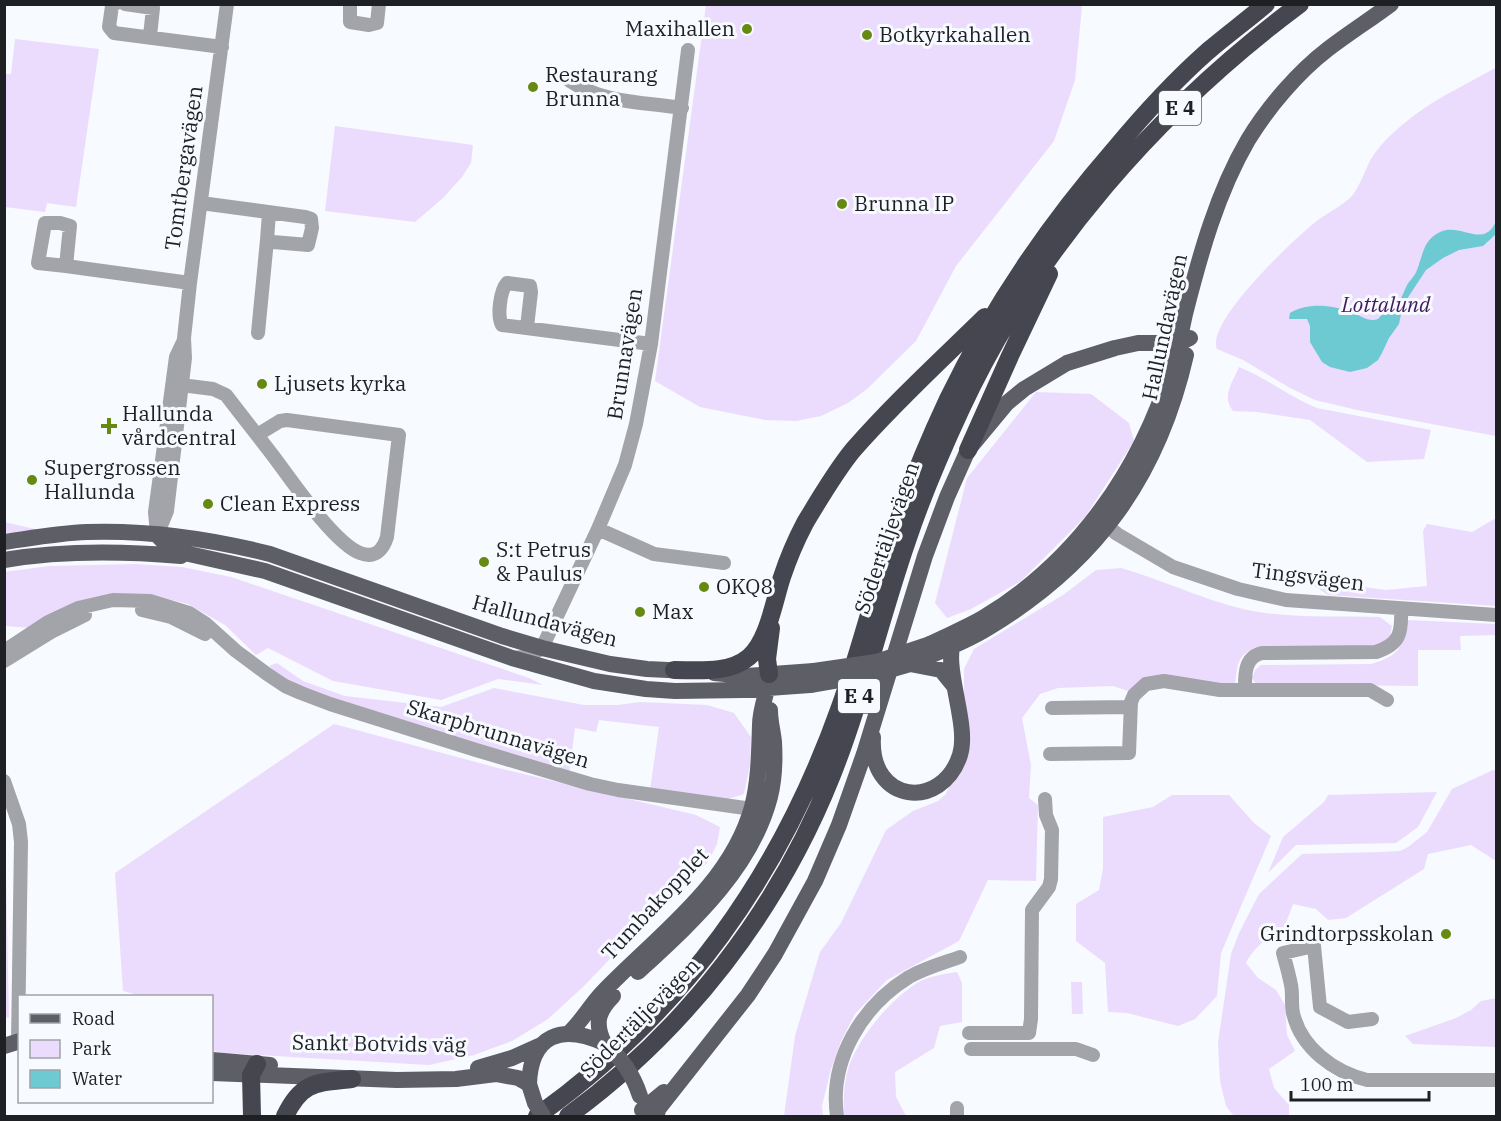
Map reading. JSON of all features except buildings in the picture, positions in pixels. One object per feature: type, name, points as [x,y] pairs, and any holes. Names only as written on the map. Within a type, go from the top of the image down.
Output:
[{"type":"highway","name":"E 4","points":[[537,1116],[597,1070],[657,1013],[686,981],[729,927],[792,824],[822,758],[842,703],[891,541],[915,477],[948,400],[1019,272],[1060,215],[1150,108],[1207,52],[1266,4]]},
{"type":"highway","name":"Södertäljevägen","points":[[567,1116],[596,1096],[700,995],[746,935],[774,892],[807,832],[831,777],[855,712],[906,544],[929,482],[962,406],[995,342],[1032,283],[1106,186],[1156,131],[1222,67],[1300,4]]},
{"type":"highway","points":[[968,450],[1010,356],[1075,226]]},
{"type":"highway","points":[[768,681],[767,659],[773,609],[782,576],[804,524],[838,470],[870,432],[1002,301]]},
{"type":"highway","points":[[674,670],[713,670],[737,665],[754,651],[773,609]]},
{"type":"highway","points":[[252,1116],[256,1072]]},
{"type":"highway","points":[[256,1072],[262,1116]]},
{"type":"highway","points":[[285,1116],[297,1095],[307,1087],[321,1082],[352,1079]]},
{"type":"main road","name":"Hallundavägen","points":[[158,535],[171,548],[265,571],[554,671],[620,685],[678,691],[768,681],[857,678],[910,664],[952,646],[987,629],[1052,583],[1103,522],[1131,494],[1155,449],[1178,389],[1185,341],[1205,246],[1220,197],[1233,167],[1270,109],[1295,80],[1327,50],[1391,4]]},
{"type":"main road","name":"Hallundavägen","points":[[4,542],[62,534],[108,532],[158,535],[238,546],[270,554],[542,648],[610,664],[746,676],[792,687],[812,678],[876,662],[930,644],[982,618],[1034,582],[1103,522],[1152,421],[1185,341]]},
{"type":"main road","points":[[569,1033],[597,1037],[624,1063],[632,1074],[645,1110],[681,1078],[716,1038],[748,995],[775,954],[815,881],[839,825],[926,556],[947,497],[968,450],[993,418],[1024,389],[1067,363],[1138,343],[1185,341]]},
{"type":"main road","points":[[1115,348],[1147,349],[1159,354],[1165,370],[1162,394]]},
{"type":"main road","name":"Hallundavägen","points":[[30,556],[79,543],[147,542],[158,535]]},
{"type":"main road","name":"Hallundavägen","points":[[4,560],[30,556],[112,552],[203,557]]},
{"type":"main road","points":[[874,722],[874,761],[879,773],[896,789],[918,793],[929,791],[953,772],[961,754],[962,729],[955,688],[952,646],[962,628]]},
{"type":"main road","points":[[910,664],[941,670],[955,688]]},
{"type":"main road","name":"Tumbakopplet","points":[[597,1037],[598,1019],[604,1004],[703,909],[750,847],[758,810],[759,725],[762,700],[768,681]]},
{"type":"main road","name":"Tumbakopplet","points":[[768,681],[770,725],[774,741]]},
{"type":"main road","name":"Tumbakopplet","points":[[569,1033],[603,992],[680,916],[715,877],[758,810],[770,797],[778,699],[783,692],[792,687]]},
{"type":"main road","points":[[678,691],[732,695],[740,698],[754,708],[759,725]]},
{"type":"main road","name":"Sankt Botvids väg","points":[[213,1073],[448,1072],[490,1065],[542,1045],[560,1034],[569,1033]]},
{"type":"main road","points":[[542,1045],[531,1061],[529,1084],[543,1116]]},
{"type":"main road","name":"Sankt Botvids väg","points":[[213,1060],[256,1072],[352,1079],[434,1080],[496,1074],[518,1078],[529,1084]]},
{"type":"street","points":[[115,4],[112,6],[110,31],[222,47]]},
{"type":"street","points":[[125,4],[153,8],[150,36]]},
{"type":"street","name":"Tomtbergavägen","points":[[158,535],[177,385],[185,358],[184,338],[190,283],[227,4]]},
{"type":"street","points":[[350,4],[350,22],[369,25],[376,22],[379,4]]},
{"type":"street","name":"Brunnavägen","points":[[542,648],[598,529],[627,457],[636,424],[651,344],[688,50]]},
{"type":"street","points":[[570,81],[598,96],[682,108]]},
{"type":"street","points":[[201,203],[311,219],[312,228],[308,245],[267,240]]},
{"type":"street","points":[[258,333],[269,213]]},
{"type":"street","points":[[66,266],[190,283]]},
{"type":"street","points":[[527,327],[651,344]]},
{"type":"street","points":[[177,385],[213,389],[226,395],[257,435],[331,529],[359,553],[368,555],[378,553],[387,537],[399,435],[287,420],[280,421],[257,435]]},
{"type":"street","points":[[108,532],[135,531],[144,528],[161,512],[181,531],[238,546]]},
{"type":"street","name":"Tingsvägen","points":[[1103,522],[1173,567],[1238,589],[1286,600],[1497,615]]},
{"type":"street","points":[[598,529],[654,554],[724,563]]},
{"type":"street","name":"Skarpbrunnavägen","points":[[4,651],[48,622],[78,608],[96,603],[131,600],[150,602],[189,613],[206,624],[236,651]]},
{"type":"street","name":"Skarpbrunnavägen","points":[[4,661],[90,612],[111,609],[151,611],[188,624],[236,651],[285,686],[330,704],[570,779],[618,790],[758,810]]},
{"type":"street","points":[[1245,690],[1245,674],[1250,660],[1255,655],[1376,652],[1390,647],[1400,636],[1401,609]]},
{"type":"street","points":[[512,658],[530,656],[542,648],[554,671]]},
{"type":"street","points":[[1050,754],[1129,753],[1129,707],[1134,695],[1153,681],[1220,690],[1370,690],[1387,700]]},
{"type":"street","points":[[1052,708],[1129,707]]},
{"type":"street","points":[[4,781],[19,824],[21,842],[14,1043]]},
{"type":"street","points":[[969,1033],[1029,1033],[1032,909],[1049,887],[1051,879],[1052,830],[1046,815],[1045,798]]},
{"type":"street","points":[[1372,1019],[1348,1022],[1320,1007],[1314,946],[1283,953],[1291,985],[1293,1014],[1301,1033],[1316,1053],[1331,1066],[1354,1077],[1367,1080],[1497,1080]]},
{"type":"street","points":[[837,1116],[837,1084],[841,1065],[847,1046],[869,1010],[883,996],[910,976],[960,957]]},
{"type":"street","points":[[971,1049],[1076,1049],[1093,1055]]},
{"type":"green space","name":"Brunna IP","points":[[1073,4],[1082,6],[1075,80],[1054,141],[956,266],[916,341],[867,389],[848,403],[821,416],[796,421],[765,420],[700,407],[655,381],[706,5]]},
{"type":"green space","points":[[15,39],[99,49],[76,207],[47,203],[45,212],[5,207],[5,74],[11,74]]},
{"type":"green space","name":"Lottalund","points":[[1495,68],[1496,436],[1315,400],[1243,360],[1217,349],[1217,336],[1238,301],[1291,244],[1318,220],[1352,196],[1375,152],[1386,140],[1425,107]]},
{"type":"green space","points":[[335,126],[473,145],[471,163],[443,198],[415,222],[325,211]]},
{"type":"green space","points":[[1239,367],[1317,408],[1431,430],[1424,459],[1367,462],[1310,420],[1233,411],[1228,394]]},
{"type":"green space","points":[[1036,392],[1091,394],[1129,423],[1134,441],[1085,517],[1021,581],[971,609],[947,618],[935,603],[967,478]]},
{"type":"green space","points":[[1496,518],[1496,606],[1328,595],[1304,579],[1386,590],[1427,586],[1423,531],[1427,524],[1472,532]]},
{"type":"green space","points":[[4,522],[35,529],[5,536]]},
{"type":"green space","points":[[135,564],[182,567],[231,577],[529,678],[543,685],[498,679],[441,700],[333,681],[268,648],[256,655],[225,625],[188,604],[147,594],[118,595],[31,628],[5,626],[4,572],[49,566]]},
{"type":"green space","points":[[1121,568],[1246,610],[1294,616],[1380,617],[1392,626],[1389,641],[1377,647],[1256,648],[1241,657],[1235,684],[1144,678],[1128,691],[1113,686],[1058,688],[1040,694],[1022,718],[1031,765],[1029,798],[1038,805],[1036,881],[988,880],[959,941],[887,980],[855,1014],[841,1041],[831,1069],[822,1106],[823,1116],[784,1116],[795,1036],[820,952],[841,923],[886,830],[913,811],[938,801],[946,794],[969,743],[964,710],[964,669],[974,649],[1063,595],[1096,570]]},
{"type":"green space","points":[[1408,620],[1496,624],[1496,635],[1460,636],[1461,650],[1418,650],[1418,686],[1256,684],[1252,678],[1255,670],[1261,665],[1371,664],[1381,661],[1398,649]]},
{"type":"green space","points":[[277,663],[303,681],[345,696],[441,707],[494,688],[584,705],[618,705],[640,702],[707,705],[734,713],[751,737],[750,765],[744,794],[728,799],[650,790],[659,727],[599,720],[596,732],[575,728],[569,774],[287,684],[269,666]]},
{"type":"green space","points":[[334,724],[498,768],[696,815],[720,827],[717,844],[708,862],[548,1019],[512,1041],[474,1055],[429,1065],[213,1051],[213,995],[138,995],[123,991],[115,873]]},
{"type":"green space","points":[[1496,770],[1496,861],[1471,845],[1428,854],[1424,869],[1346,918],[1328,920],[1316,909],[1293,904],[1283,931],[1266,940],[1253,952],[1246,963],[1258,978],[1276,990],[1285,1005],[1287,1035],[1295,1051],[1269,1069],[1274,1088],[1289,1105],[1289,1116],[1234,1116],[1226,1106],[1220,1081],[1218,1043],[1231,954],[1259,894],[1302,854],[1400,851],[1408,847],[1427,832],[1452,789]]},
{"type":"green space","points":[[1437,792],[1418,827],[1396,843],[1296,845],[1268,873],[1283,837],[1324,802],[1328,795]]},
{"type":"green space","points":[[1172,795],[1229,795],[1254,823],[1271,836],[1221,953],[1217,996],[1195,1019],[1178,1026],[1127,1013],[1108,1012],[1105,963],[1076,941],[1076,904],[1099,890],[1103,869],[1103,817],[1153,807]]},
{"type":"green space","points":[[5,828],[9,1017],[4,1018]]},
{"type":"green space","points":[[957,972],[962,983],[962,1022],[940,1026],[934,1048],[895,1072],[896,1097],[906,1116],[844,1116],[844,1091],[849,1066],[868,1031],[897,999],[917,983],[932,977]]},
{"type":"green space","points":[[1071,982],[1082,982],[1083,1014],[1072,1014]]},
{"type":"green space","points":[[1496,998],[1496,1047],[1413,1044],[1405,1036],[1456,1018],[1471,1010],[1481,1001]]},
{"type":"water","points":[[1496,221],[1496,234],[1483,246],[1459,250],[1426,270],[1403,305],[1399,324],[1378,360],[1367,368],[1350,372],[1330,367],[1322,362],[1310,342],[1310,326],[1307,319],[1289,319],[1290,313],[1304,307],[1328,306],[1368,319],[1378,319],[1399,302],[1416,272],[1422,253],[1434,235],[1448,230],[1485,234]]},
{"type":"place","name":"Maxihallen","points":[[747,29]]},
{"type":"place","name":"Botkyrkahallen","points":[[867,35]]},
{"type":"place","name":"Restaurang Brunna","points":[[533,87]]},
{"type":"place","name":"Brunna IP","points":[[842,204]]},
{"type":"place","name":"Ljusets kyrka","points":[[262,384]]},
{"type":"place","name":"Hallunda vårdcentral","points":[[109,426]]},
{"type":"place","name":"Supergrossen Hallunda","points":[[32,480]]},
{"type":"place","name":"Clean Express","points":[[208,504]]},
{"type":"place","name":"S:t Petrus & Paulus","points":[[484,562]]},
{"type":"place","name":"OKQ8","points":[[704,587]]},
{"type":"place","name":"Max","points":[[640,612]]},
{"type":"place","name":"Grindtorpsskolan","points":[[1446,934]]}]
